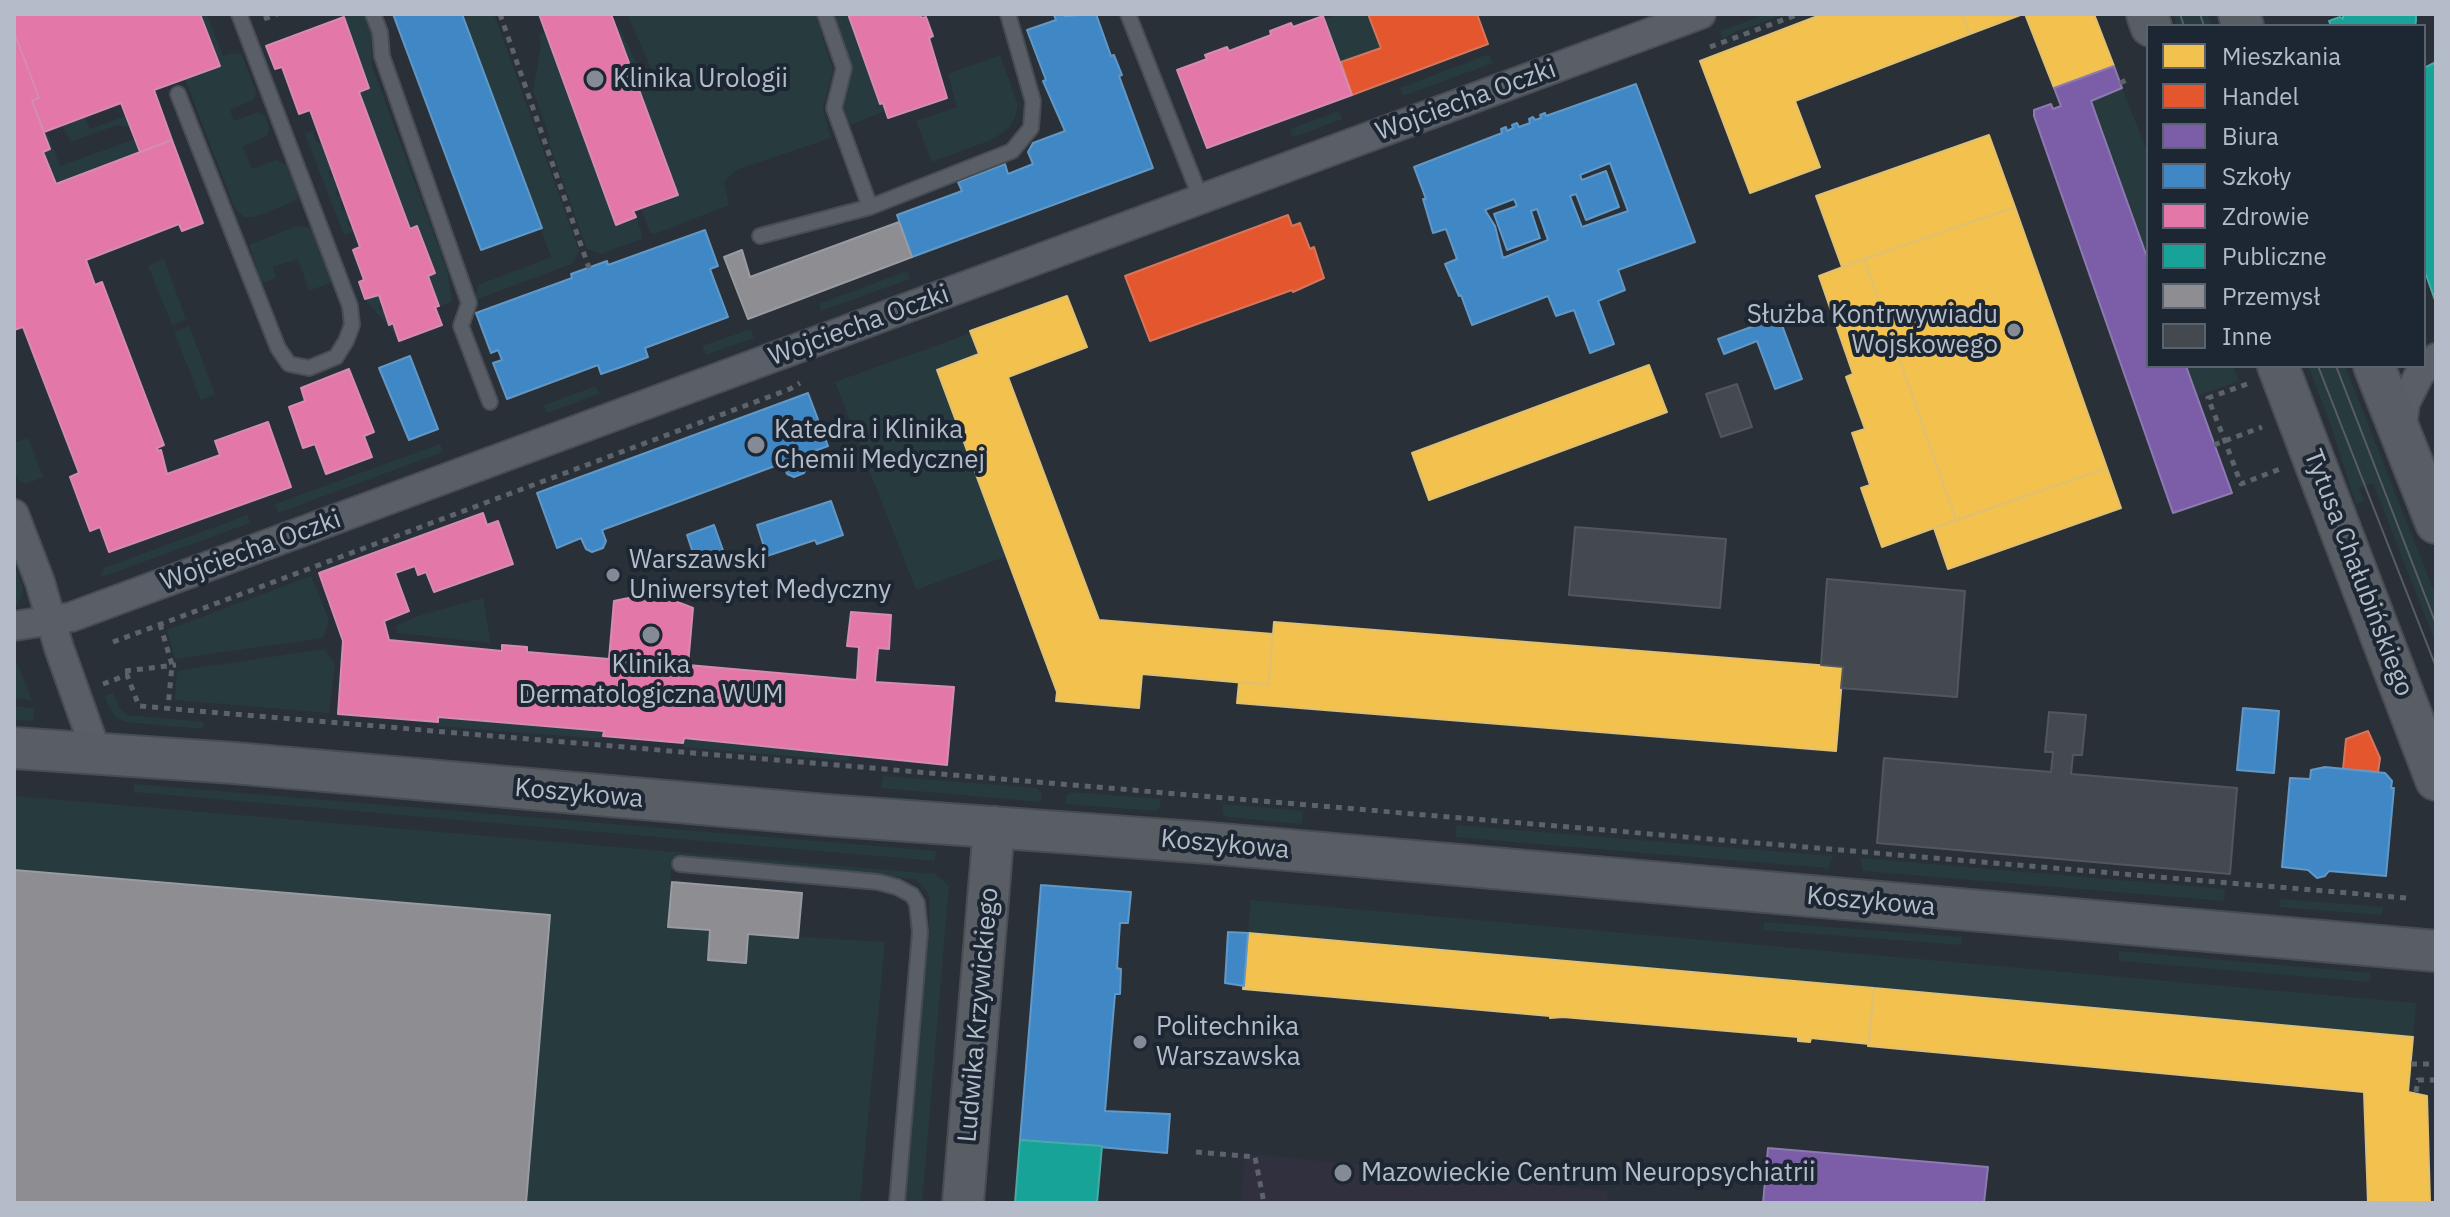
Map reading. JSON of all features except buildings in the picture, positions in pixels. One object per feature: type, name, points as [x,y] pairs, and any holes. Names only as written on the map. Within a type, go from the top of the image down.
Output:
[{"type":"street","name":"Wojciecha Oczki","points":[[14,626],[71,617],[1701,14]]},
{"type":"street","points":[[2375,368],[2436,523]]},
{"type":"street","points":[[2401,434],[2405,403],[2425,368]]},
{"type":"street","name":"Tytusa Chałubińskiego","points":[[2263,375],[2436,780]]},
{"type":"street","points":[[14,514],[97,754]]},
{"type":"street","name":"Koszykowa","points":[[14,748],[994,827],[2436,951]]},
{"type":"street","name":"Ludwika Krzywickiego","points":[[963,1203],[994,827]]},
{"type":"lane","points":[[178,94],[278,348],[289,364],[309,368],[336,357],[352,325],[350,306],[239,14]]},
{"type":"lane","points":[[373,14],[380,32],[382,56],[469,303],[461,326],[490,402]]},
{"type":"lane","points":[[825,14],[844,68],[834,108],[870,207]]},
{"type":"lane","points":[[760,236],[870,207],[1012,151],[1031,128],[1033,101],[1008,14]]},
{"type":"lane","points":[[1128,14],[1201,199]]},
{"type":"lane","points":[[680,864],[878,882],[912,895],[917,903],[920,932],[897,1203]]},
{"type":"path","points":[[500,14],[589,268]]},
{"type":"path","points":[[1696,52],[1799,14]]},
{"type":"path","points":[[2120,83],[2129,79]]},
{"type":"path","points":[[2263,375],[2208,398],[2241,484],[2280,469]]},
{"type":"path","points":[[113,642],[776,395],[801,383]]},
{"type":"path","points":[[2214,445],[2264,426]]},
{"type":"path","points":[[160,624],[174,665],[168,708]]},
{"type":"path","points":[[125,671],[174,665]]},
{"type":"path","points":[[98,686],[127,675],[139,706],[2407,898]]},
{"type":"path","points":[[2411,1064],[2436,1064]]},
{"type":"path","points":[[2416,1092],[2418,1080],[2436,1080]]},
{"type":"path","points":[[1196,1152],[1255,1157],[1264,1203]]},
{"type":"shaded area","name":"Mazowieckie Centrum Neuropsychiatrii","points":[[1245,1153],[1608,1191],[1607,1203],[1241,1203]]},
{"type":"green space","points":[[200,14],[207,14],[223,56],[232,53],[242,55],[257,94],[253,100],[230,110],[234,121],[258,112],[265,116],[269,129],[267,136],[243,146],[252,169],[276,160],[286,165],[297,192],[297,198],[292,202],[255,217],[244,217],[235,209],[185,79],[220,65]]},
{"type":"green space","points":[[353,14],[368,14],[372,66],[447,270],[452,302],[439,306],[428,276],[435,273],[417,226],[410,229],[359,92],[369,87],[344,18]]},
{"type":"green space","points":[[462,14],[494,14],[579,251],[572,264],[475,300],[478,285],[551,257]]},
{"type":"green space","points":[[627,14],[815,14],[833,70],[823,109],[831,138],[736,170],[724,182],[729,205],[655,234],[650,233],[641,208],[678,195],[616,28],[619,27],[644,78],[653,73]]},
{"type":"green space","points":[[848,14],[885,111],[850,125],[843,104],[852,67],[833,15]]},
{"type":"green space","points":[[1340,14],[1368,14],[1381,48],[1341,62],[1324,20]]},
{"type":"green space","points":[[1767,14],[1785,14],[1723,39],[1720,31]]},
{"type":"green space","points":[[2172,14],[2208,14],[2211,24],[2176,24]]},
{"type":"green space","points":[[545,32],[616,224],[636,217],[642,235],[641,239],[601,254],[587,249],[533,90],[541,46],[539,35]]},
{"type":"green space","points":[[1489,54],[1493,63],[1403,96],[1400,88]]},
{"type":"green space","points":[[1000,55],[1018,105],[1009,128],[991,140],[932,162],[916,121],[957,107],[948,74]]},
{"type":"green space","points":[[2122,88],[2146,148],[2146,254],[2091,101]]},
{"type":"green space","points":[[1339,111],[1342,119],[1294,137],[1292,135],[1290,129]]},
{"type":"green space","points":[[126,116],[130,127],[117,125],[71,142],[62,126],[85,117],[90,129]]},
{"type":"green space","points":[[317,129],[313,133],[317,143],[322,142],[332,169],[328,171],[330,177],[334,176],[337,196],[341,195],[342,210],[346,209],[349,227],[353,226],[355,231],[344,235],[305,134]]},
{"type":"green space","points":[[47,131],[60,166],[135,139],[140,152],[56,184],[43,152],[50,149],[44,132]]},
{"type":"green space","points":[[296,226],[310,228],[314,233],[332,282],[309,291],[298,259],[273,267],[276,278],[262,283],[249,245]]},
{"type":"green space","points":[[164,259],[186,319],[172,325],[148,266]]},
{"type":"green space","points":[[907,271],[910,279],[821,311],[819,304]]},
{"type":"green space","points":[[379,295],[382,304],[378,305],[380,311],[384,310],[399,339],[365,299]]},
{"type":"green space","points":[[189,326],[215,394],[201,400],[174,332]]},
{"type":"green space","points":[[751,329],[754,338],[706,355],[702,346]]},
{"type":"green space","points":[[971,333],[979,354],[937,370],[1007,556],[916,590],[835,382]]},
{"type":"green space","points":[[2187,368],[2234,368],[2239,381],[2197,396]]},
{"type":"green space","points":[[2309,368],[2346,368],[2436,596],[2436,644],[2373,483],[2359,488],[2364,501],[2356,504]]},
{"type":"green space","points":[[596,386],[599,394],[546,413],[544,405]]},
{"type":"green space","points":[[28,438],[43,477],[26,484],[18,480],[14,469],[14,443]]},
{"type":"green space","points":[[440,444],[443,452],[278,513],[275,504]]},
{"type":"green space","points":[[247,515],[250,523],[100,576],[104,568]]},
{"type":"green space","points":[[14,562],[23,588],[14,609]]},
{"type":"green space","points":[[311,576],[329,620],[323,638],[175,659],[167,630]]},
{"type":"green space","points":[[483,598],[491,643],[398,633],[395,626],[421,615]]},
{"type":"green space","points":[[324,649],[335,664],[329,713],[175,700],[177,671]]},
{"type":"green space","points":[[14,659],[17,663],[32,700],[14,698]]},
{"type":"green space","points":[[113,693],[120,709],[127,715],[204,722],[203,729],[125,722],[116,717],[108,705],[105,696]]},
{"type":"green space","points":[[14,706],[34,708],[33,721],[14,720]]},
{"type":"green space","points":[[438,717],[604,731],[602,739],[437,726]]},
{"type":"green space","points":[[685,738],[850,754],[849,761],[683,747]]},
{"type":"green space","points":[[883,776],[1036,788],[1042,794],[1041,802],[881,788]]},
{"type":"green space","points":[[134,784],[936,851],[935,861],[134,792]]},
{"type":"green space","points":[[1071,792],[1161,799],[1160,808],[1156,811],[1066,804],[1066,796]]},
{"type":"green space","points":[[14,796],[935,874],[949,886],[922,1203],[906,1203],[930,906],[928,892],[915,879],[672,858],[668,927],[710,930],[708,960],[746,963],[748,934],[885,942],[860,1203],[526,1203],[550,915],[14,870]]},
{"type":"green space","points":[[1223,804],[1303,811],[1302,824],[1227,817],[1222,813]]},
{"type":"green space","points":[[1457,825],[1833,856],[1828,868],[1644,853],[1455,837]]},
{"type":"green space","points":[[1860,858],[2225,889],[2224,901],[1863,871]]},
{"type":"green space","points":[[2280,899],[2383,907],[2382,915],[2279,907]]},
{"type":"green space","points":[[1251,900],[2416,1003],[2413,1037],[1248,933]]},
{"type":"green space","points":[[1764,922],[1962,937],[1962,945],[1763,930]]},
{"type":"green space","points":[[2119,951],[2371,973],[2370,982],[2119,961]]},
{"type":"tram line","points":[[2180,14],[2183,24]]},
{"type":"tram line","points":[[2200,14],[2203,24]]},
{"type":"tram line","points":[[2319,368],[2436,667]]},
{"type":"tram line","points":[[2337,368],[2436,624]]},
{"type":"place","name":"Klinika Urologii","points":[[595,79]]},
{"type":"place","name":"Służba Kontrwywiadu Wojskowego","points":[[2014,330]]},
{"type":"place","name":"Katedra i Klinika Chemii Medycznej","points":[[756,445]]},
{"type":"place","name":"Warszawski Uniwersytet Medyczny","points":[[613,575]]},
{"type":"place","name":"Klinika Dermatologiczna WUM","points":[[651,635]]},
{"type":"place","name":"Politechnika Warszawska","points":[[1140,1042]]},
{"type":"place","name":"Mazowieckie Centrum Neuropsychiatrii","points":[[1343,1173]]}]
